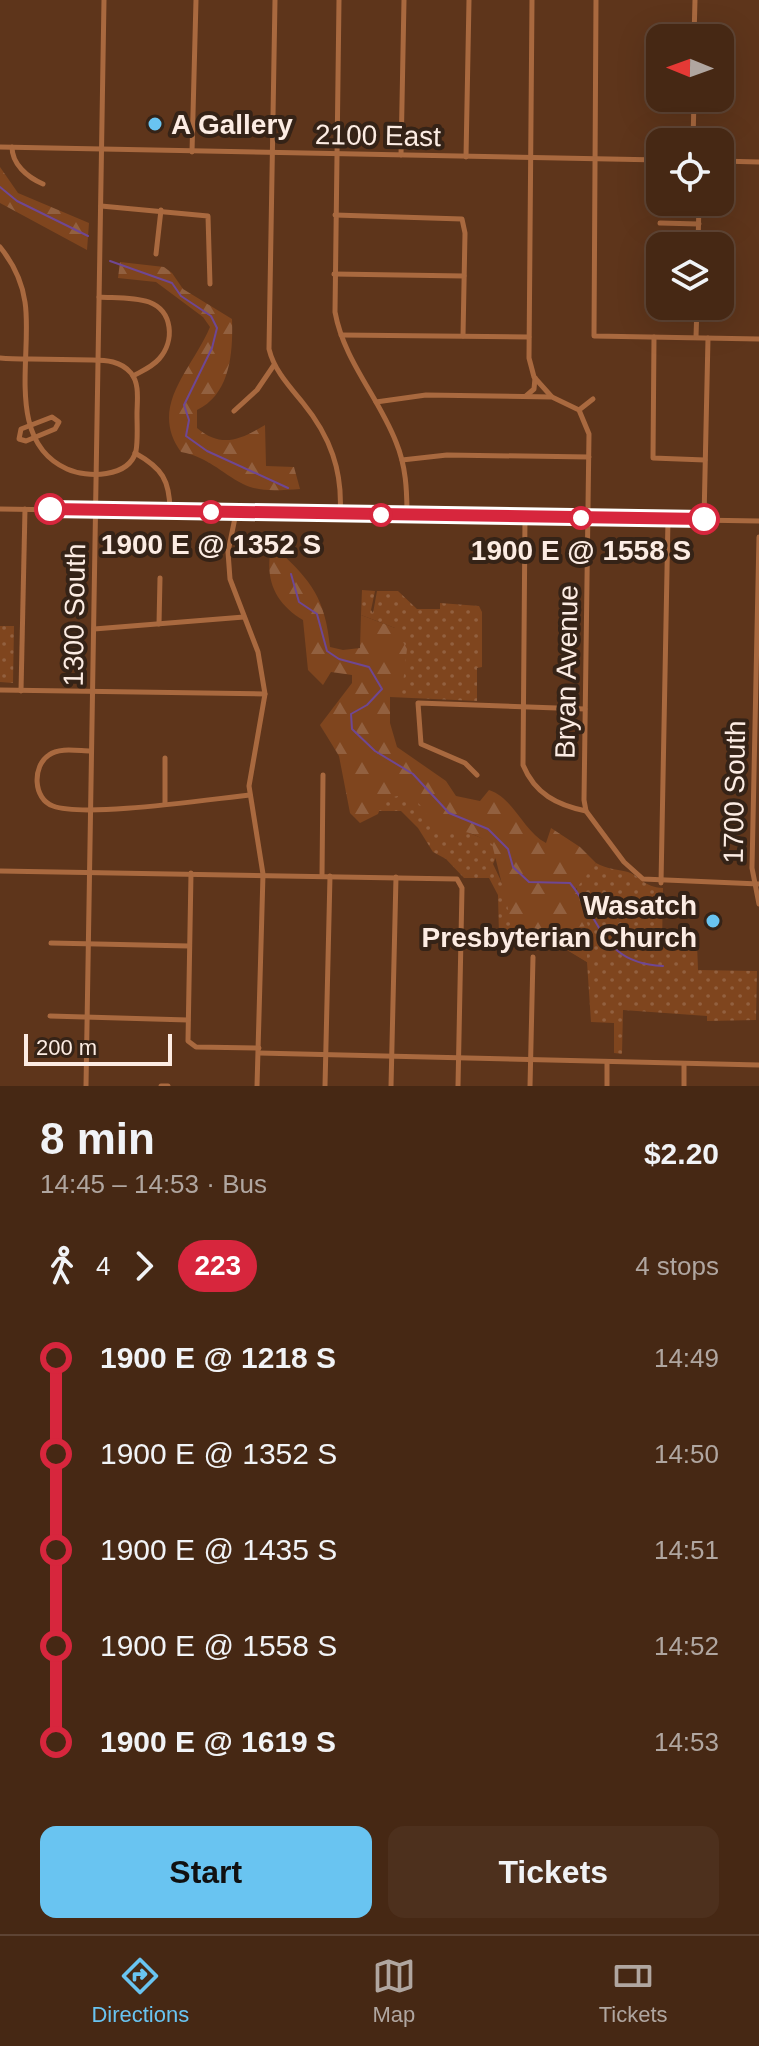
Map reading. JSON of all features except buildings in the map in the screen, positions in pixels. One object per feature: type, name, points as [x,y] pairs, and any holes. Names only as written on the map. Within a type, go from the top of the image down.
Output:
[{"type":"street","name":"1300 South","points":[[86,1086],[104,0]]},
{"type":"street","points":[[192,152],[196,0]]},
{"type":"street","points":[[275,0],[268,340],[274,365],[329,443],[338,475],[340,514]]},
{"type":"street","points":[[339,0],[334,274],[341,335],[402,460],[407,516]]},
{"type":"street","points":[[401,155],[404,0]]},
{"type":"street","points":[[466,157],[469,0]]},
{"type":"street","points":[[525,397],[534,389],[529,358],[532,0]]},
{"type":"street","points":[[596,0],[594,336],[759,339]]},
{"type":"street","points":[[694,24],[695,0]]},
{"type":"street","name":"2100 East","points":[[0,147],[646,160]]},
{"type":"street","points":[[12,147],[12,158],[28,177],[43,184]]},
{"type":"street","points":[[20,164],[21,147]]},
{"type":"street","points":[[734,161],[759,162]]},
{"type":"street","points":[[101,206],[161,210],[209,218],[210,284]]},
{"type":"street","points":[[156,254],[161,210]]},
{"type":"street","points":[[335,215],[462,219],[463,336]]},
{"type":"street","points":[[699,216],[699,232]]},
{"type":"street","points":[[660,223],[699,224]]},
{"type":"street","points":[[0,247],[16,272],[24,298],[26,359],[25,398],[31,425],[47,455],[72,471],[96,474],[119,470],[135,453],[137,392],[133,376],[119,364],[98,360],[26,359],[0,358]]},
{"type":"street","points":[[334,274],[464,276]]},
{"type":"street","points":[[99,297],[147,302],[162,311],[168,320],[169,342],[162,356],[133,376]]},
{"type":"street","points":[[696,337],[697,320]]},
{"type":"street","points":[[341,335],[529,337]]},
{"type":"street","points":[[654,337],[653,458],[705,460]]},
{"type":"street","points":[[704,519],[708,338]]},
{"type":"street","points":[[234,411],[257,390],[274,365]]},
{"type":"street","points":[[534,377],[552,397],[579,410],[593,399]]},
{"type":"street","points":[[376,402],[426,395],[552,397]]},
{"type":"street","name":"Bryan Avenue","points":[[579,410],[587,425],[589,457],[586,811]]},
{"type":"street","points":[[52,417],[58,420],[55,429],[24,441],[18,437],[20,430],[31,425],[52,417]]},
{"type":"street","points":[[135,453],[164,474],[170,490],[170,512]]},
{"type":"street","points":[[402,460],[447,455],[589,457]]},
{"type":"street","points":[[0,509],[759,521]]},
{"type":"street","points":[[21,691],[25,509]]},
{"type":"street","points":[[236,513],[228,567],[235,597],[258,652],[265,694],[250,795],[263,874],[257,1086]]},
{"type":"street","points":[[525,517],[521,750],[527,776],[546,797],[586,811],[631,870],[643,879],[661,883],[757,884]]},
{"type":"street","points":[[661,883],[668,519]]},
{"type":"street","name":"1700 South","points":[[759,537],[759,904]]},
{"type":"street","points":[[159,624],[160,578]]},
{"type":"street","points":[[94,629],[245,617]]},
{"type":"street","points":[[0,690],[265,694]]},
{"type":"street","points":[[477,775],[465,763],[421,744],[418,703],[585,709]]},
{"type":"street","points":[[91,751],[52,753],[41,763],[39,792],[49,804],[90,809],[250,795]]},
{"type":"street","points":[[165,758],[165,803]]},
{"type":"street","points":[[322,876],[323,775]]},
{"type":"street","points":[[0,871],[263,874],[460,881],[458,1086]]},
{"type":"street","points":[[191,873],[188,1041],[196,1047],[326,1055],[759,1065]]},
{"type":"street","points":[[325,1086],[330,876]]},
{"type":"street","points":[[391,1086],[396,877]]},
{"type":"street","points":[[51,943],[189,946]]},
{"type":"street","points":[[530,1086],[533,957]]},
{"type":"street","points":[[50,1016],[188,1020]]},
{"type":"street","points":[[607,1062],[607,1086]]},
{"type":"street","points":[[684,1064],[684,1086]]},
{"type":"street","points":[[161,1086],[168,1086]]},
{"type":"green space","points":[[0,167],[18,193],[89,223],[87,250],[0,203]]},
{"type":"green space","points":[[120,262],[164,267],[183,289],[232,319],[228,370],[217,394],[197,410],[197,428],[215,438],[231,440],[265,425],[266,466],[294,467],[300,489],[250,487],[206,461],[181,452],[172,435],[169,419],[171,404],[176,388],[210,327],[203,317],[156,282],[118,278]]},
{"type":"green space","points":[[277,549],[315,592],[325,616],[330,647],[343,650],[360,648],[361,615],[395,628],[407,649],[403,683],[390,697],[390,723],[397,747],[446,781],[456,796],[480,801],[489,790],[498,794],[538,838],[546,843],[551,828],[580,847],[596,863],[576,889],[588,926],[569,928],[569,945],[587,946],[587,962],[533,930],[513,929],[492,844],[470,833],[440,830],[433,825],[424,809],[409,797],[391,798],[378,814],[360,823],[350,813],[339,756],[320,725],[352,683],[352,675],[331,672],[323,685],[308,670],[303,620],[287,608],[272,584],[270,554]]},
{"type":"green space","points":[[362,590],[375,591],[373,613],[377,591],[398,591],[417,609],[440,609],[440,603],[479,606],[482,612],[482,667],[477,668],[477,701],[390,697],[395,628],[361,615]]},
{"type":"green space","points":[[0,626],[14,626],[13,683],[0,682]]},
{"type":"green space","points":[[367,769],[465,831],[493,843],[497,855],[493,864],[502,883],[577,893],[577,885],[596,863],[628,872],[651,886],[663,888],[662,943],[697,944],[698,970],[757,971],[756,1020],[707,1021],[707,1016],[623,1010],[622,1054],[614,1053],[614,1023],[591,1022],[587,962],[547,937],[499,936],[498,895],[489,878],[464,878],[446,859],[433,852],[418,828],[401,811],[376,811]]},
{"type":"waterway","points":[[0,187],[17,201],[88,236]]},
{"type":"waterway","points":[[110,261],[172,283],[181,296],[211,316],[217,328],[212,348],[184,405],[189,420],[186,436],[207,451],[288,488]]},
{"type":"waterway","points":[[291,574],[299,602],[317,614],[327,651],[339,659],[369,667],[382,689],[367,705],[351,714],[352,729],[375,751],[413,774],[449,813],[488,829],[508,849],[513,867],[529,882],[570,883],[615,949],[643,963],[663,966]]},
{"type":"bus line","name":"223","points":[[50,509],[704,519]]},
{"type":"place","name":"A Gallery","points":[[155,124]]},
{"type":"place","name":"1900 E @ 1352 S","points":[[211,512]]},
{"type":"place","name":"1900 E @ 1558 S","points":[[581,518]]},
{"type":"place","name":"Wasatch Presbyterian Church","points":[[713,921]]}]
